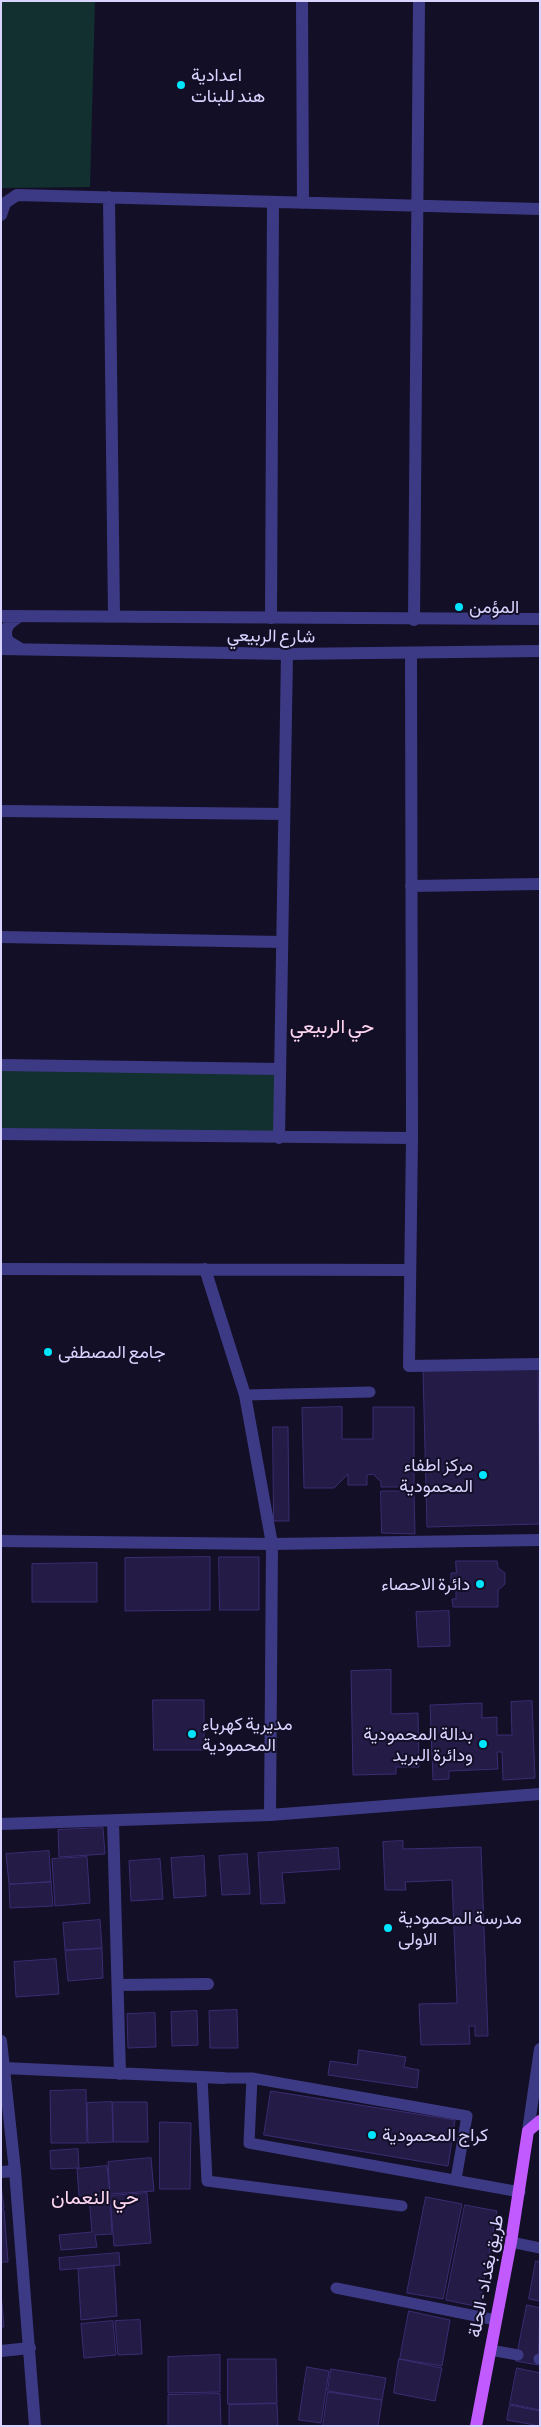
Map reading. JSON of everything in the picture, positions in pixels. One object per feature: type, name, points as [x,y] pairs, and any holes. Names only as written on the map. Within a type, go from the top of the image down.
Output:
[{"type":"main road","points":[[528,2131],[540,2121]]},
{"type":"main road","name":"طريق بغداد - الحلة","points":[[477,2424],[520,2192],[528,2131]]},
{"type":"street","points":[[302,1],[303,203]]},
{"type":"street","points":[[414,620],[419,1]]},
{"type":"street","points":[[1,216],[5,203],[16,195],[540,210]]},
{"type":"street","points":[[110,197],[114,616]]},
{"type":"street","points":[[271,618],[272,202]]},
{"type":"street","name":"شارع الربيعي","points":[[1,616],[414,620],[540,619]]},
{"type":"street","points":[[21,616],[9,622],[6,632],[8,641],[21,649]]},
{"type":"street","name":"شارع الربيعي","points":[[1,649],[287,654],[540,651]]},
{"type":"street","points":[[411,653],[412,1138],[409,1366],[540,1364]]},
{"type":"street","points":[[279,1138],[287,654]]},
{"type":"street","points":[[1,810],[284,814]]},
{"type":"street","points":[[411,886],[540,884]]},
{"type":"street","points":[[1,937],[282,942]]},
{"type":"street","points":[[1,1065],[280,1069]]},
{"type":"street","points":[[1,1134],[412,1138]]},
{"type":"street","points":[[1,1269],[410,1270]]},
{"type":"street","points":[[205,1269],[245,1395],[272,1544],[270,1815]]},
{"type":"street","points":[[1,1541],[272,1544],[540,1540]]},
{"type":"street","points":[[1,1824],[270,1815],[540,1794]]},
{"type":"street","points":[[113,1821],[120,2074]]},
{"type":"street","points":[[118,1985],[208,1984]]},
{"type":"street","points":[[1,2041],[16,2171],[35,2426]]},
{"type":"street","points":[[528,2131],[540,2049]]},
{"type":"street","points":[[4,2068],[223,2078]]},
{"type":"street","points":[[1,2172],[16,2171]]},
{"type":"street","points":[[1,2351],[30,2348]]},
{"type":"lane","points":[[245,1395],[370,1392]]},
{"type":"lane","points":[[202,2078],[208,2181],[402,2206]]},
{"type":"lane","points":[[223,2078],[252,2078],[467,2116],[456,2179]]},
{"type":"lane","points":[[252,2078],[249,2143],[520,2192]]},
{"type":"lane","points":[[511,2242],[540,2248]]},
{"type":"lane","points":[[336,2288],[496,2320]]},
{"type":"lane","points":[[490,2350],[518,2356]]},
{"type":"green space","points":[[1,1],[95,1],[90,187],[1,188]]},
{"type":"green space","points":[[1,1065],[280,1069],[279,1138],[1,1134]]},
{"type":"building","name":"مركز اطفاء المحمودية","points":[[538,1369],[540,1524],[427,1527],[423,1371]]},
{"type":"building","points":[[342,1407],[342,1439],[373,1439],[373,1407],[414,1407],[414,1487],[381,1487],[381,1482],[373,1474],[367,1475],[367,1485],[348,1485],[348,1474],[334,1488],[304,1488],[302,1408]]},
{"type":"building","points":[[273,1427],[288,1427],[289,1521],[274,1521]]},
{"type":"building","points":[[381,1491],[414,1491],[415,1534],[382,1533]]},
{"type":"building","points":[[210,1557],[210,1610],[125,1611],[125,1558]]},
{"type":"building","points":[[219,1557],[259,1557],[259,1610],[220,1610]]},
{"type":"building","name":"دائرة الاحصاء","points":[[456,1561],[497,1561],[498,1568],[505,1573],[505,1584],[498,1590],[498,1607],[453,1607],[452,1599],[456,1599],[456,1583],[451,1583],[451,1573],[456,1573]]},
{"type":"building","points":[[97,1563],[97,1602],[32,1602],[32,1564]]},
{"type":"building","points":[[449,1611],[450,1646],[418,1647],[416,1612]]},
{"type":"building","points":[[391,1670],[391,1714],[418,1713],[419,1767],[396,1767],[396,1774],[353,1775],[351,1671]]},
{"type":"building","points":[[153,1700],[204,1700],[204,1750],[154,1750]]},
{"type":"building","name":"بدالة المحمودية ودائرة البريد","points":[[532,1701],[535,1778],[503,1780],[502,1752],[497,1752],[498,1769],[449,1771],[449,1779],[433,1780],[430,1705],[482,1703],[482,1718],[497,1717],[497,1735],[512,1735],[511,1702]]},
{"type":"building","points":[[103,1828],[105,1854],[59,1857],[58,1830]]},
{"type":"building","points":[[403,1841],[403,1849],[481,1847],[488,2036],[475,2036],[475,2026],[469,2026],[470,2044],[421,2045],[419,2004],[457,2003],[452,1880],[405,1882],[406,1890],[385,1890],[383,1842]]},
{"type":"building","points":[[338,1848],[340,1869],[282,1873],[285,1903],[261,1904],[258,1853]]},
{"type":"building","points":[[49,1851],[51,1882],[9,1884],[6,1854]]},
{"type":"building","points":[[247,1854],[250,1894],[222,1895],[219,1856]]},
{"type":"building","points":[[204,1856],[206,1896],[174,1898],[171,1858]]},
{"type":"building","points":[[87,1857],[90,1903],[55,1906],[52,1859]]},
{"type":"building","points":[[160,1859],[163,1899],[131,1901],[129,1861]]},
{"type":"building","points":[[51,1882],[53,1906],[10,1908],[9,1885]]},
{"type":"building","points":[[100,1920],[102,1948],[65,1950],[63,1923]]},
{"type":"building","points":[[102,1949],[103,1978],[68,1981],[65,1951]]},
{"type":"building","points":[[56,1959],[59,1994],[16,1997],[14,1962]]},
{"type":"building","points":[[237,2010],[238,2048],[210,2048],[209,2011]]},
{"type":"building","points":[[197,2011],[198,2045],[172,2046],[171,2012]]},
{"type":"building","points":[[155,2013],[156,2047],[128,2048],[127,2014]]},
{"type":"building","points":[[359,2050],[406,2057],[404,2067],[419,2070],[417,2088],[328,2075],[330,2061],[357,2065]]},
{"type":"building","points":[[86,2090],[87,2143],[51,2143],[50,2091]]},
{"type":"building","points":[[271,2091],[455,2120],[448,2166],[264,2135]]},
{"type":"building","points":[[112,2102],[113,2142],[88,2143],[87,2103]]},
{"type":"building","points":[[113,2102],[147,2102],[148,2142],[114,2142]]},
{"type":"building","points":[[160,2122],[191,2123],[190,2189],[160,2189]]},
{"type":"building","points":[[78,2149],[79,2168],[51,2169],[50,2151]]},
{"type":"building","points":[[151,2158],[154,2191],[110,2194],[108,2162]]},
{"type":"building","points":[[107,2166],[110,2195],[79,2196],[77,2169]]},
{"type":"building","points":[[1,2185],[4,2208],[1,2209]]},
{"type":"building","points":[[147,2193],[151,2243],[114,2246],[110,2196]]},
{"type":"building","points":[[110,2196],[112,2234],[95,2235],[97,2247],[61,2250],[59,2235],[92,2232],[89,2197]]},
{"type":"building","points":[[426,2197],[462,2204],[443,2299],[407,2293]]},
{"type":"building","points":[[465,2205],[497,2211],[479,2307],[446,2300]]},
{"type":"building","points":[[1,2210],[4,2210],[8,2262],[1,2262]]},
{"type":"building","points":[[119,2253],[120,2265],[60,2270],[59,2258]]},
{"type":"building","points":[[536,2261],[540,2262],[540,2301],[529,2299]]},
{"type":"building","points":[[114,2266],[117,2316],[81,2320],[78,2269]]},
{"type":"building","points":[[1,2293],[4,2327],[1,2327]]},
{"type":"building","points":[[527,2305],[540,2308],[538,2365],[516,2361]]},
{"type":"building","points":[[409,2311],[450,2320],[442,2366],[400,2359]]},
{"type":"building","points":[[140,2320],[142,2354],[118,2355],[115,2321]]},
{"type":"building","points":[[113,2321],[116,2355],[84,2358],[81,2324]]},
{"type":"building","points":[[220,2355],[220,2392],[168,2393],[168,2357]]},
{"type":"building","points":[[228,2359],[276,2359],[277,2403],[228,2404]]},
{"type":"building","points":[[399,2359],[442,2368],[435,2401],[394,2393]]},
{"type":"building","points":[[307,2367],[329,2371],[321,2423],[299,2420]]},
{"type":"building","points":[[517,2368],[540,2373],[540,2410],[510,2404]]},
{"type":"building","points":[[331,2369],[386,2378],[382,2400],[328,2391]]},
{"type":"building","points":[[328,2392],[382,2400],[378,2426],[323,2426]]},
{"type":"building","points":[[220,2394],[221,2426],[168,2426],[168,2395]]},
{"type":"building","points":[[277,2404],[278,2426],[229,2426],[229,2405]]},
{"type":"building","points":[[510,2405],[540,2411],[540,2426],[507,2420]]},
{"type":"place","name":"اعدادية هند للبنات","points":[[181,85]]},
{"type":"place","name":"المؤمن","points":[[459,607]]},
{"type":"place","name":"جامع المصطفى","points":[[48,1352]]},
{"type":"place","name":"مركز اطفاء المحمودية","points":[[483,1475]]},
{"type":"place","name":"دائرة الاحصاء","points":[[480,1584]]},
{"type":"place","name":"مديرية كهرباء المحمودية","points":[[192,1734]]},
{"type":"place","name":"بدالة المحمودية ودائرة البريد","points":[[483,1744]]},
{"type":"place","name":"مدرسة المحمودية الاولى","points":[[388,1928]]},
{"type":"place","name":"كراج المحمودية","points":[[372,2135]]},
{"type":"district","name":"حي الربيعي","points":[[332,1027]]},
{"type":"district","name":"حي النعمان","points":[[95,2198]]}]
